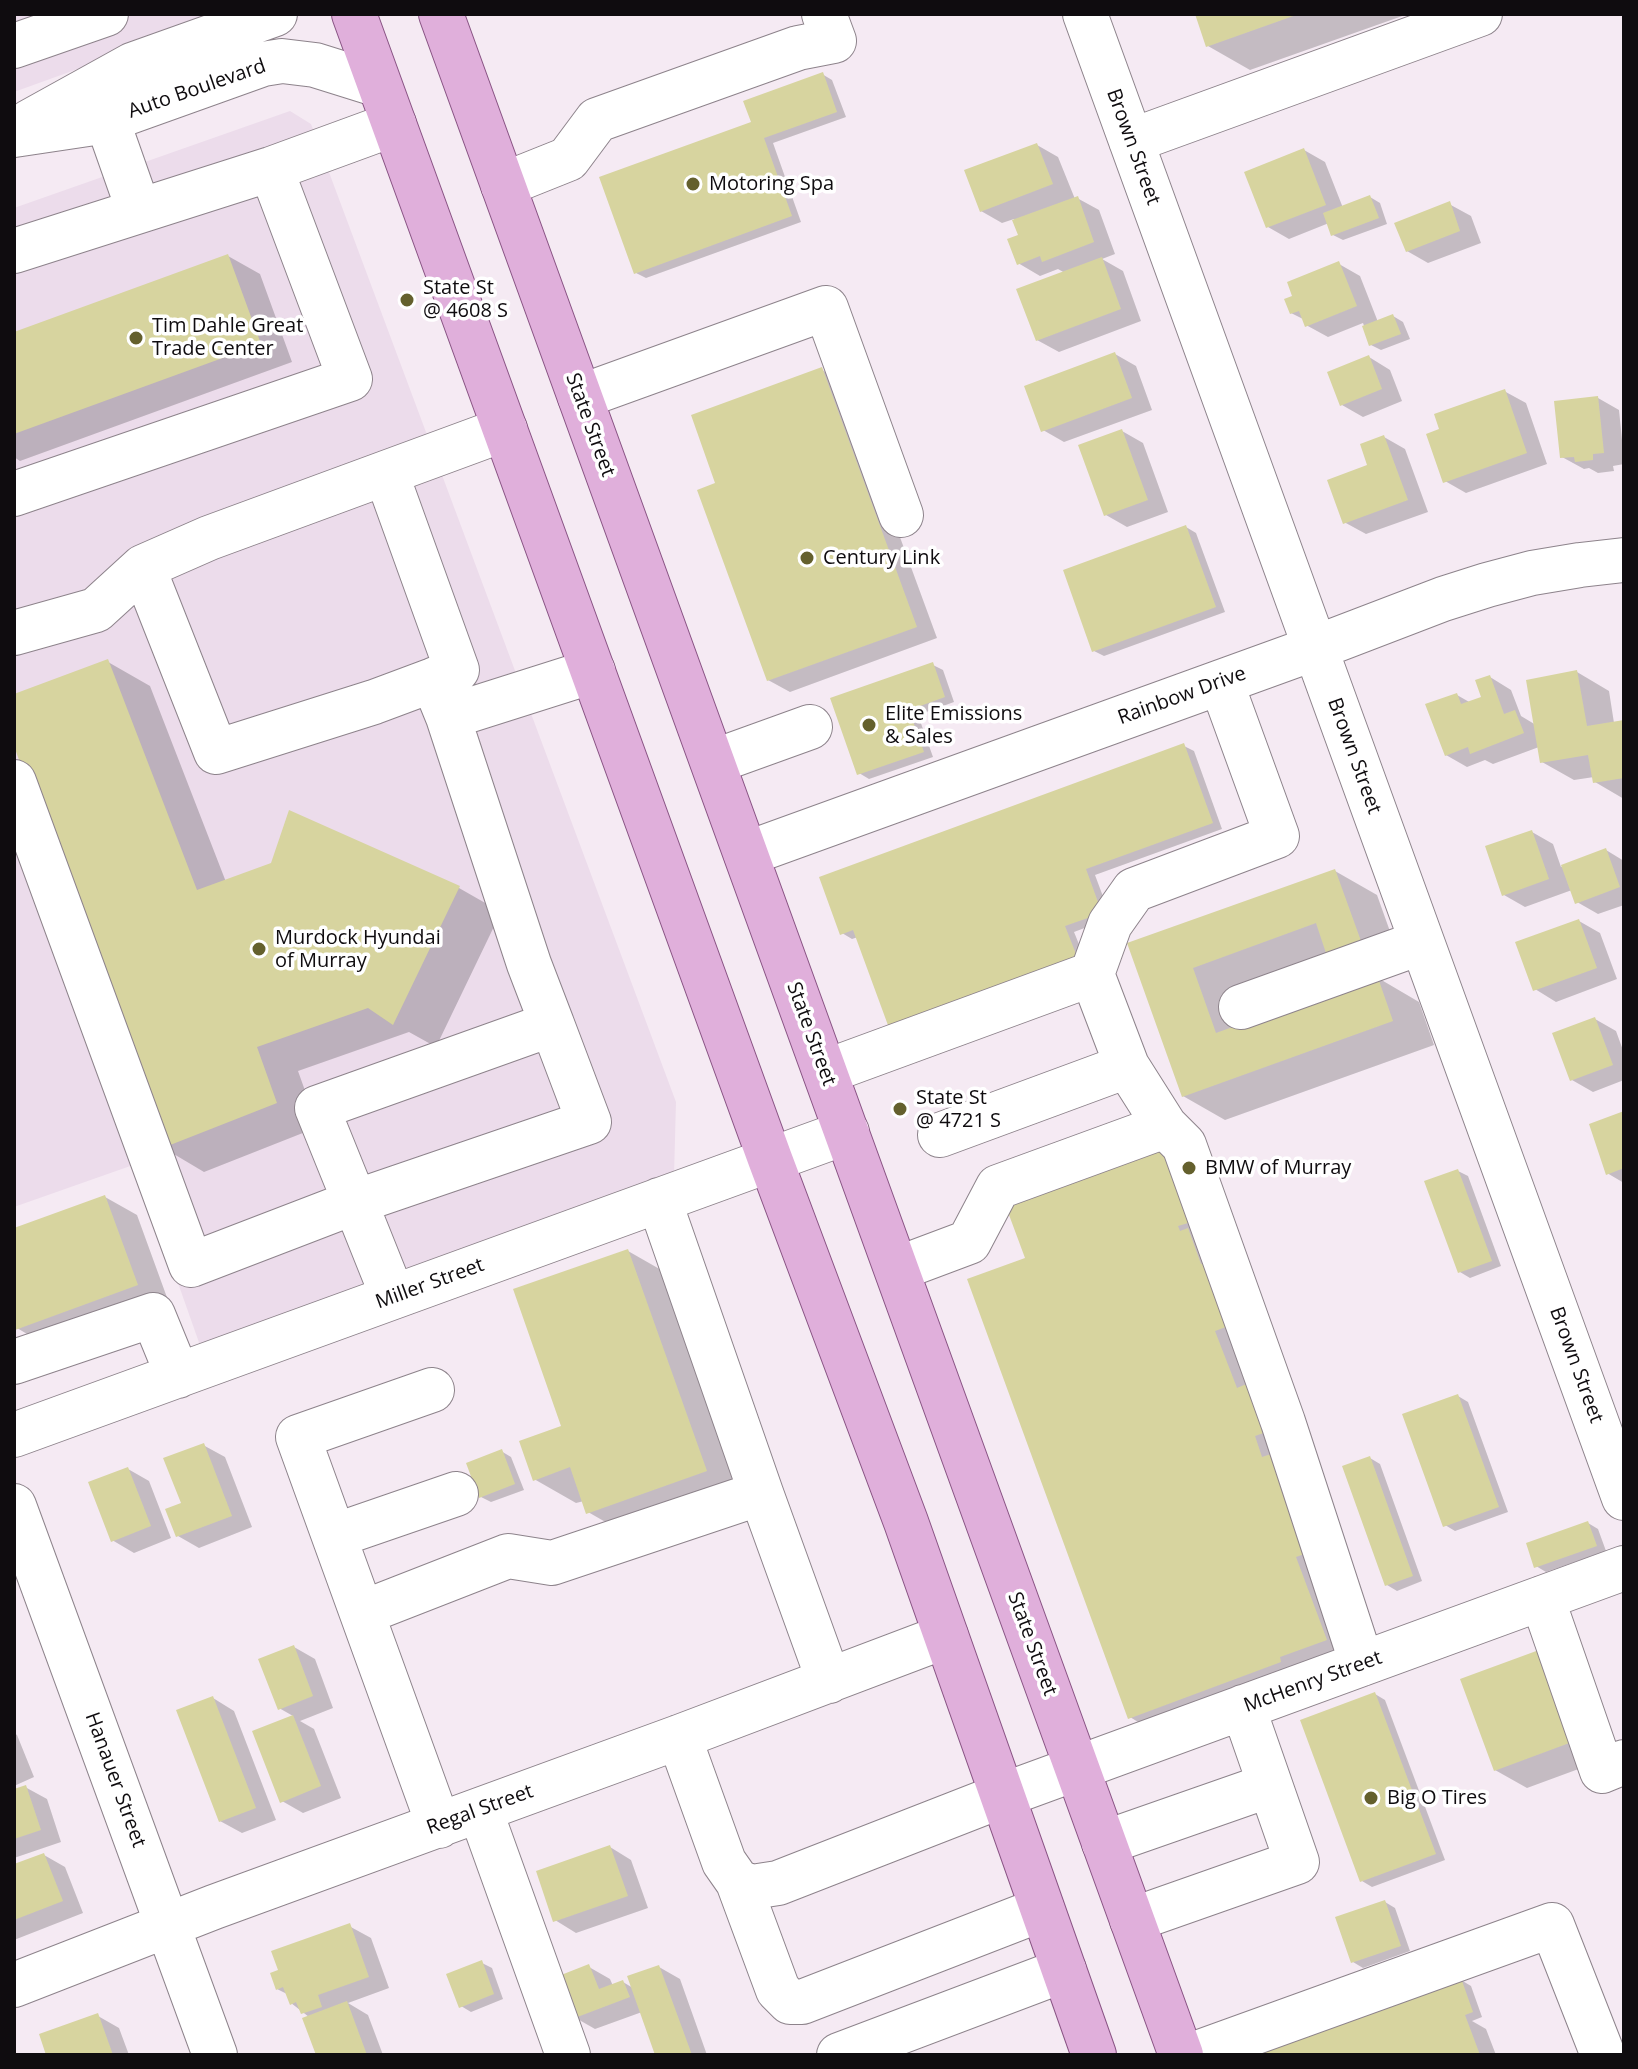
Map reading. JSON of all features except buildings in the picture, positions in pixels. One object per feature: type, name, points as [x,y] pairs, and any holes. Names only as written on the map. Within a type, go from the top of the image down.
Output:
[{"type":"main road","points":[[354,14],[946,1636],[1064,1970],[1083,2052]]},
{"type":"main road","name":"State Street","points":[[441,14],[1181,2055]]},
{"type":"street","points":[[14,46],[106,14]]},
{"type":"street","name":"Auto Boulevard","points":[[14,133],[132,65],[275,14]]},
{"type":"street","points":[[503,185],[568,159],[597,120],[798,48],[834,41],[824,14]]},
{"type":"street","name":"Brown Street","points":[[1085,14],[1624,1498]]},
{"type":"street","points":[[1131,141],[1480,14]]},
{"type":"street","name":"Auto Boulevard","points":[[14,133],[107,120],[263,64],[282,61],[315,65],[386,104]]},
{"type":"street","points":[[14,251],[271,169],[386,104]]},
{"type":"street","points":[[107,120],[139,211]]},
{"type":"street","points":[[14,494],[350,379],[271,169]]},
{"type":"street","points":[[580,397],[826,308],[901,515]]},
{"type":"street","points":[[14,633],[96,610],[143,567],[209,538],[505,429]]},
{"type":"street","points":[[14,782],[191,1265],[355,1202],[589,1122],[529,964],[440,699],[457,670],[386,473]]},
{"type":"street","name":"Rainbow Drive","points":[[746,854],[1443,599],[1556,569],[1624,560]]},
{"type":"street","points":[[143,567],[216,752],[374,702],[440,699],[593,671]]},
{"type":"street","points":[[1221,682],[1277,836],[1134,890],[1110,924],[1092,974],[1127,1066],[1165,1126],[1184,1145],[1283,1422],[1362,1664]]},
{"type":"street","points":[[713,762],[810,727]]},
{"type":"street","points":[[1241,1007],[1422,942]]},
{"type":"street","points":[[825,1072],[1092,974]]},
{"type":"street","points":[[393,1297],[317,1108],[552,1024]]},
{"type":"street","points":[[940,1135],[1127,1066]]},
{"type":"street","points":[[897,1269],[969,1242],[998,1187],[1165,1126]]},
{"type":"street","name":"Miller Street","points":[[14,1435],[847,1132]]},
{"type":"street","points":[[659,1200],[829,1681]]},
{"type":"street","points":[[14,1362],[153,1315],[178,1376]]},
{"type":"street","points":[[432,1390],[298,1437],[439,1826]]},
{"type":"street","points":[[362,1613],[508,1556],[552,1563],[761,1493]]},
{"type":"street","points":[[334,1536],[456,1494]]},
{"type":"street","name":"Hanauer Street","points":[[14,1506],[215,2055]]},
{"type":"street","name":"McHenry Street","points":[[738,1882],[752,1887],[778,1883],[1001,1796],[1624,1568]]},
{"type":"street","points":[[1542,1598],[1602,1771],[1624,1762]]},
{"type":"street","name":"Regal Street","points":[[14,1985],[946,1636]]},
{"type":"street","points":[[1132,1920],[1297,1862],[1243,1707]]},
{"type":"street","points":[[679,1737],[724,1862],[738,1882],[778,1990],[790,2002],[802,2002],[1042,1909]]},
{"type":"street","points":[[1104,1843],[1270,1785]]},
{"type":"street","points":[[480,1810],[568,2055]]},
{"type":"street","points":[[1192,2055],[1552,1925],[1603,2055]]},
{"type":"street","points":[[839,2055],[1064,1970]]},
{"type":"shaded area","points":[[14,14],[230,14],[14,92]]},
{"type":"shaded area","points":[[290,111],[311,124],[676,1102],[674,1175],[202,1351],[136,1164],[14,1207],[14,208]]},
{"type":"place","name":"Motoring Spa","points":[[693,184]]},
{"type":"place","name":"State St @ 4608 S","points":[[407,300]]},
{"type":"place","name":"Tim Dahle Great Trade Center","points":[[136,338]]},
{"type":"place","name":"Century Link","points":[[807,558]]},
{"type":"place","name":"Elite Emissions & Sales","points":[[869,725]]},
{"type":"place","name":"Murdock Hyundai of Murray","points":[[259,949]]},
{"type":"place","name":"State St @ 4721 S","points":[[900,1109]]},
{"type":"place","name":"BMW of Murray","points":[[1189,1168]]},
{"type":"place","name":"Big O Tires","points":[[1371,1798]]}]
